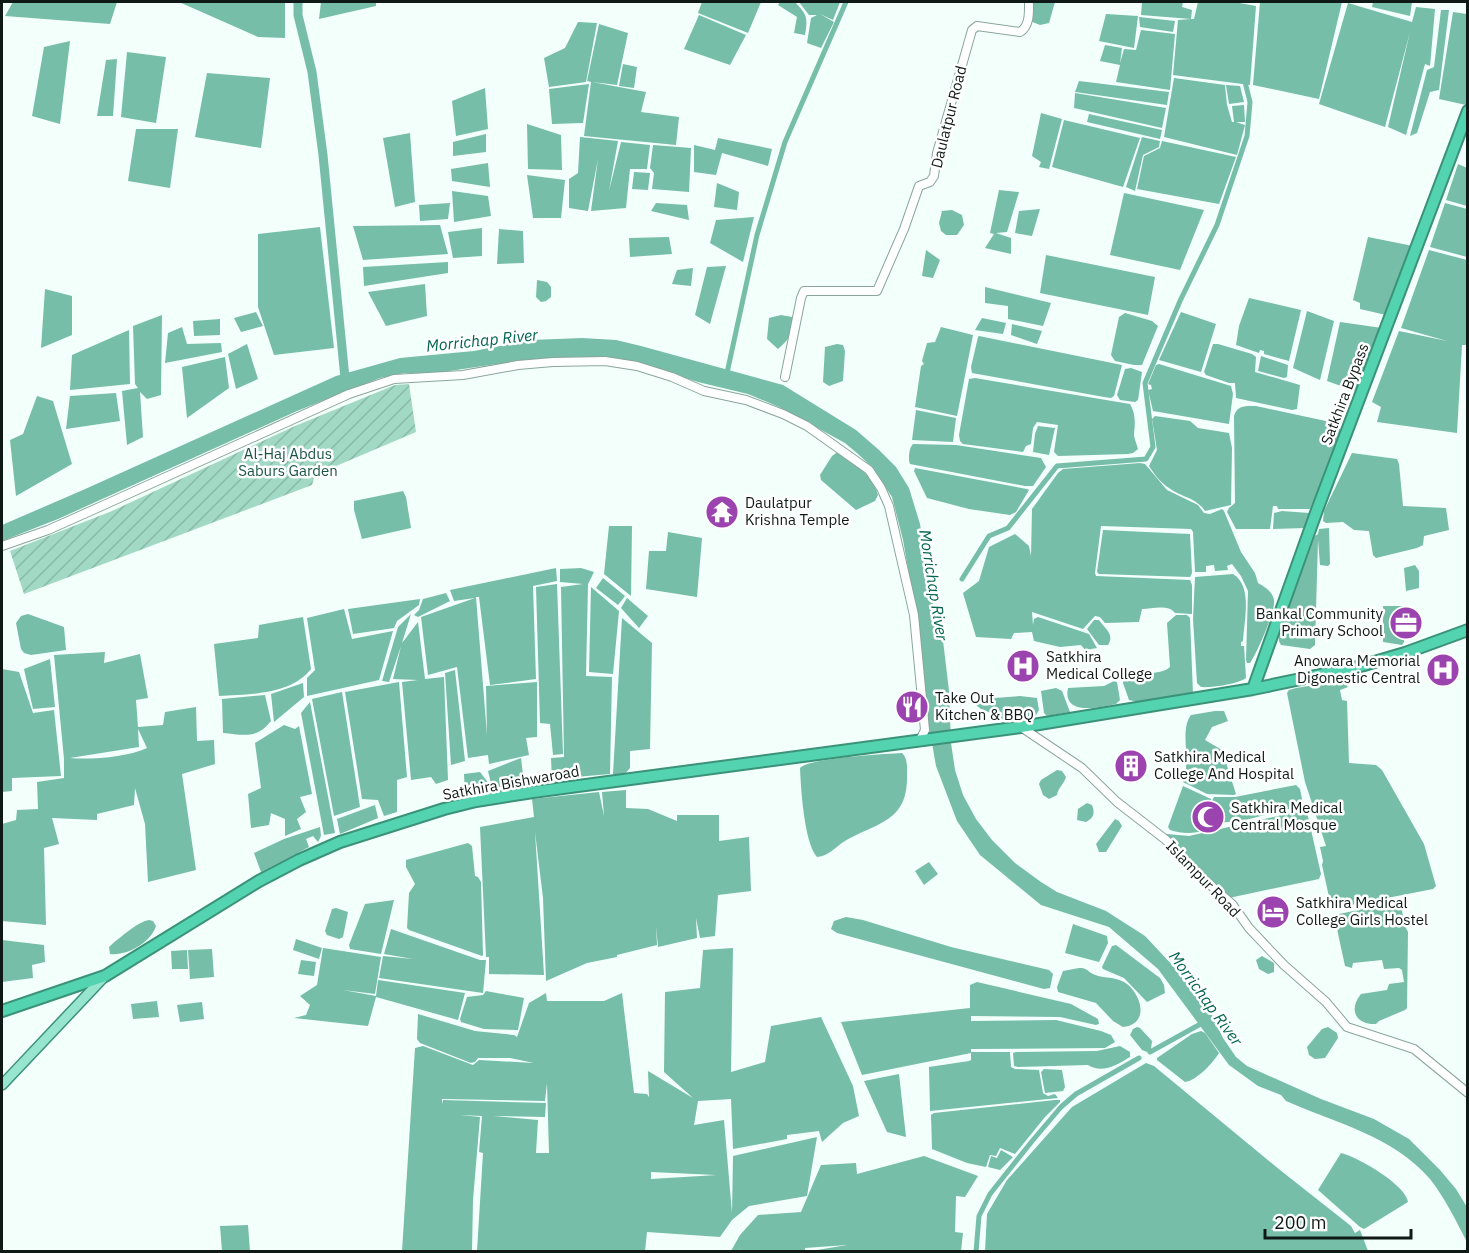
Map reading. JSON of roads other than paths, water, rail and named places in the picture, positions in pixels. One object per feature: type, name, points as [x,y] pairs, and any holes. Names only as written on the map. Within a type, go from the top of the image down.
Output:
[{"type":"highway","name":"Satkhira Bypass","points":[[1253,689],[1317,510],[1467,111]]},
{"type":"highway","name":"Satkhira Bishwaroad","points":[[2,1011],[105,976],[259,881],[299,860],[340,842],[444,808],[541,791],[1021,727],[1253,689],[1354,668],[1405,653],[1467,630]]},
{"type":"main road","points":[[2,1085],[105,976]]},
{"type":"street","name":"Daulatpur Road","points":[[785,377],[804,291],[877,291],[904,229],[919,186],[930,182],[934,176],[938,153],[972,30],[977,27],[1020,32],[1025,30],[1028,23],[1029,2]]},
{"type":"street","points":[[2,546],[48,530],[349,394],[394,379],[463,375],[518,365],[553,362],[605,361],[637,366],[672,377],[704,391],[746,400],[783,414],[817,433],[869,470],[881,488],[889,507],[914,615],[926,730],[922,740]]},
{"type":"street","name":"Islampur Road","points":[[1021,727],[1082,768],[1117,802],[1166,840],[1233,906],[1249,928],[1284,965],[1326,1002],[1347,1027],[1414,1049],[1467,1093]]},
{"type":"waterway","points":[[298,2],[298,15],[312,72],[323,155],[345,378]]},
{"type":"waterway","points":[[727,373],[757,235],[785,142],[846,2]]},
{"type":"waterway","points":[[962,579],[989,536],[1008,528],[1057,466],[1146,459],[1153,447],[1145,383],[1180,301],[1217,225],[1247,136],[1250,102],[1244,78]]},
{"type":"waterway","name":"Morrichap River","points":[[1150,1052],[1206,1021]]},
{"type":"waterway","points":[[976,1252],[979,1216],[990,1194],[1033,1140],[1061,1107],[1076,1094],[1139,1058]]},
{"type":"place","name":"Daulatpur Krishna Temple","points":[[722,512]]},
{"type":"place","name":"Bankal Community Primary School","points":[[1406,623]]},
{"type":"place","name":"Satkhira Medical College","points":[[1023,666]]},
{"type":"place","name":"Anowara Memorial Digonestic Central","points":[[1443,670]]},
{"type":"place","name":"Take Out Kitchen & BBQ","points":[[912,707]]},
{"type":"place","name":"Satkhira Medical College And Hospital","points":[[1131,766]]},
{"type":"place","name":"Satkhira Medical Central Mosque","points":[[1208,817]]},
{"type":"place","name":"Satkhira Medical College Girls Hostel","points":[[1273,912]]},
{"type":"park label","name":"Al-Haj Abdus Saburs Garden","points":[[288,462]]}]
